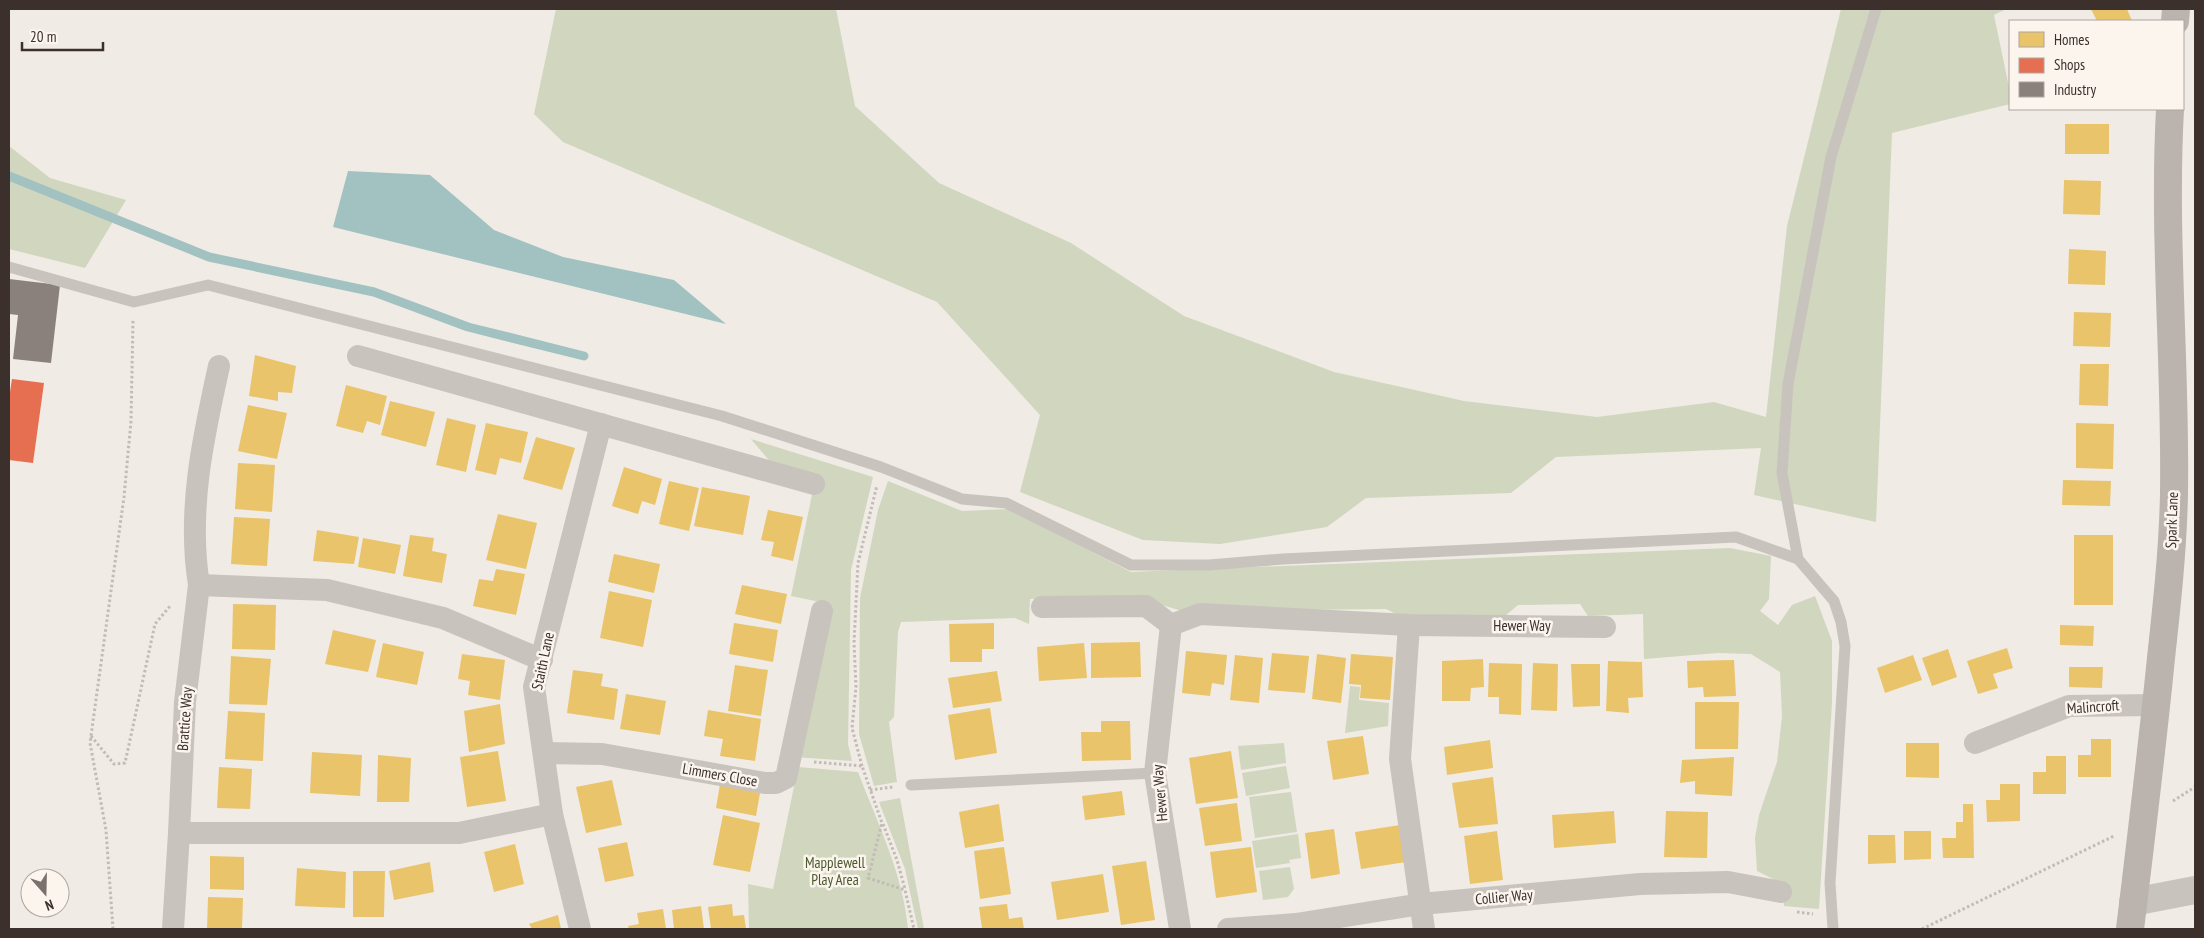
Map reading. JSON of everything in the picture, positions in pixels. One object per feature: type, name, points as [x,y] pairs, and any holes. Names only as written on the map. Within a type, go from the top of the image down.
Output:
[{"type":"main road","name":"Spark Lane","points":[[2130,929],[2172,545],[2174,494],[2168,154],[2170,110]]},
{"type":"street","points":[[358,356],[814,484]]},
{"type":"street","name":"Brattice Way","points":[[173,929],[185,702],[198,594],[195,560],[196,500],[202,447],[219,366]]},
{"type":"street","name":"Staith Lane","points":[[580,929],[552,814],[534,688],[600,424]]},
{"type":"street","points":[[198,594],[327,590],[443,618],[542,660]]},
{"type":"street","points":[[1042,607],[1146,606],[1171,625]]},
{"type":"street","name":"Limmers Close","points":[[544,753],[602,754],[776,783],[786,778],[822,611]]},
{"type":"street","name":"Hewer Way","points":[[1180,929],[1155,773],[1171,625],[1200,614],[1409,626],[1605,627]]},
{"type":"street","points":[[1409,626],[1400,759],[1424,929]]},
{"type":"street","name":"Malincroft","points":[[1975,743],[2069,706],[2156,705]]},
{"type":"street","points":[[179,834],[459,833],[552,814]]},
{"type":"street","name":"Collier Way","points":[[1228,929],[1296,924],[1421,904],[1640,884],[1728,882],[1781,892]]},
{"type":"street","points":[[2133,902],[2195,890]]},
{"type":"lane","points":[[1798,559],[1782,473],[1788,384],[1831,157],[1876,9]]},
{"type":"lane","points":[[9,267],[134,302],[208,285],[722,416],[882,467],[962,499],[1006,503],[1131,565],[1210,566],[1283,559],[1736,537],[1798,559],[1834,601],[1841,622],[1844,646],[1830,883],[1833,929]]},
{"type":"lane","points":[[911,785],[1155,773]]},
{"type":"path","points":[[113,929],[106,830],[90,743],[115,550],[124,497],[131,421],[134,302]]},
{"type":"path","points":[[882,467],[858,563],[854,643],[856,688],[852,728],[862,766],[897,860],[914,929]]},
{"type":"path","points":[[91,736],[114,764],[125,763],[154,624],[171,605],[198,594]]},
{"type":"path","points":[[790,760],[862,766]]},
{"type":"path","points":[[1922,929],[2143,822]]},
{"type":"path","points":[[882,824],[868,878],[905,890]]},
{"type":"green space","points":[[556,9],[836,9],[855,106],[939,183],[1071,243],[1184,316],[1334,372],[1464,401],[1597,417],[1714,402],[1766,417],[1787,226],[1841,9],[2006,9],[1994,15],[2009,87],[2009,104],[1892,133],[1876,522],[1754,495],[1761,448],[1556,457],[1511,493],[1366,498],[1327,527],[1220,544],[1143,540],[1020,492],[1040,415],[937,302],[563,142],[534,114]]},
{"type":"green space","points":[[9,146],[50,178],[126,200],[85,268],[9,249]]},
{"type":"green space","points":[[751,439],[873,477],[851,570],[848,744],[852,761],[794,757],[825,603],[791,596],[814,485],[778,471]]},
{"type":"green space","points":[[888,481],[962,511],[1009,509],[1131,572],[1730,548],[1771,556],[1769,599],[1760,611],[1778,625],[1792,605],[1815,596],[1832,641],[1832,703],[1819,909],[1784,906],[1781,883],[1757,871],[1755,838],[1759,815],[1777,762],[1782,716],[1780,672],[1751,654],[1718,653],[1644,659],[1643,614],[1588,616],[1580,604],[1518,605],[1505,616],[1402,617],[1386,609],[1182,611],[1162,605],[1147,597],[1030,599],[1029,624],[1015,618],[901,622],[898,632],[894,717],[889,722],[897,782],[874,786],[859,734],[860,598],[878,510]]},
{"type":"green space","points":[[1350,686],[1360,687],[1359,700],[1389,703],[1388,726],[1345,733]]},
{"type":"green space","points":[[1284,743],[1286,763],[1241,770],[1238,746]]},
{"type":"green space","points":[[1286,766],[1290,788],[1246,796],[1242,773]]},
{"type":"green space","name":"Mapplewell Play Area","points":[[798,767],[858,772],[895,869],[901,889],[908,929],[749,929],[748,884],[773,889]]},
{"type":"green space","points":[[1291,792],[1297,832],[1255,838],[1249,797]]},
{"type":"green space","points":[[900,798],[924,929],[918,929],[905,869],[879,802]]},
{"type":"green space","points":[[1298,834],[1301,858],[1289,860],[1290,863],[1256,868],[1252,841]]},
{"type":"green space","points":[[1290,867],[1294,889],[1288,897],[1263,900],[1259,871]]},
{"type":"water","points":[[348,171],[430,175],[494,230],[563,257],[674,280],[726,324],[333,227]]},
{"type":"building: Homes","points":[[2091,9],[2127,9],[2132,20],[2096,20]]},
{"type":"building: Homes","points":[[2065,124],[2109,124],[2109,154],[2065,154]]},
{"type":"building: Homes","points":[[2064,180],[2101,181],[2100,215],[2063,214]]},
{"type":"building: Homes","points":[[2069,249],[2106,251],[2105,285],[2068,284]]},
{"type":"building: Homes","points":[[2074,312],[2111,313],[2110,347],[2073,346]]},
{"type":"building: Homes","points":[[255,355],[296,366],[292,393],[278,392],[278,401],[249,396]]},
{"type":"building: Homes","points":[[2080,364],[2109,364],[2108,406],[2079,405]]},
{"type":"building: Homes","points":[[346,385],[387,396],[380,425],[367,421],[363,433],[336,426]]},
{"type":"building: Homes","points":[[390,401],[435,412],[426,447],[381,435]]},
{"type":"building: Homes","points":[[248,405],[287,413],[277,459],[238,451]]},
{"type":"building: Homes","points":[[447,418],[476,425],[466,472],[436,465]]},
{"type":"building: Homes","points":[[486,423],[528,432],[521,463],[500,458],[496,475],[475,470]]},
{"type":"building: Homes","points":[[2076,423],[2114,424],[2113,469],[2076,468]]},
{"type":"building: Homes","points":[[536,437],[575,448],[562,490],[523,479]]},
{"type":"building: Homes","points":[[238,463],[275,465],[272,512],[235,509]]},
{"type":"building: Homes","points":[[624,467],[662,479],[655,505],[642,501],[638,514],[612,506]]},
{"type":"building: Homes","points":[[2063,480],[2111,481],[2110,506],[2062,505]]},
{"type":"building: Homes","points":[[669,481],[699,488],[689,531],[659,524]]},
{"type":"building: Homes","points":[[702,487],[750,496],[743,535],[694,526]]},
{"type":"building: Homes","points":[[768,510],[803,517],[793,561],[771,556],[774,542],[761,540]]},
{"type":"building: Homes","points":[[498,514],[537,523],[526,569],[486,560]]},
{"type":"building: Homes","points":[[234,517],[270,519],[267,566],[231,564]]},
{"type":"building: Homes","points":[[317,530],[359,537],[354,564],[313,561]]},
{"type":"building: Homes","points":[[410,535],[434,538],[432,551],[447,554],[442,583],[403,576]]},
{"type":"building: Homes","points":[[2074,535],[2113,535],[2113,605],[2074,605]]},
{"type":"building: Homes","points":[[363,538],[401,545],[395,574],[358,567]]},
{"type":"building: Homes","points":[[614,554],[660,564],[654,593],[608,582]]},
{"type":"building: Homes","points":[[496,569],[525,574],[516,615],[473,606],[479,579],[493,581]]},
{"type":"building: Homes","points":[[742,585],[787,594],[781,624],[735,614]]},
{"type":"building: Homes","points":[[609,591],[652,600],[643,647],[600,638]]},
{"type":"building: Homes","points":[[233,604],[276,605],[275,650],[232,649]]},
{"type":"building: Homes","points":[[734,623],[778,630],[773,662],[729,654]]},
{"type":"building: Homes","points":[[994,623],[994,649],[982,649],[982,662],[950,662],[949,624]]},
{"type":"building: Homes","points":[[2060,625],[2094,626],[2093,646],[2060,645]]},
{"type":"building: Homes","points":[[333,630],[376,640],[368,672],[325,664]]},
{"type":"building: Homes","points":[[1140,642],[1141,677],[1091,678],[1091,643]]},
{"type":"building: Homes","points":[[383,643],[424,652],[417,685],[376,677]]},
{"type":"building: Homes","points":[[1084,643],[1087,678],[1039,681],[1037,647]]},
{"type":"building: Homes","points":[[2007,648],[2013,668],[1993,674],[1998,688],[1978,694],[1967,661]]},
{"type":"building: Homes","points":[[1948,649],[1957,677],[1932,686],[1922,658]]},
{"type":"building: Homes","points":[[1186,651],[1227,655],[1224,685],[1212,683],[1210,696],[1182,693]]},
{"type":"building: Homes","points":[[1272,653],[1309,656],[1305,693],[1268,690]]},
{"type":"building: Homes","points":[[462,654],[505,660],[500,700],[468,695],[470,681],[458,679]]},
{"type":"building: Homes","points":[[1317,654],[1346,658],[1341,703],[1312,699]]},
{"type":"building: Homes","points":[[1351,654],[1393,657],[1390,700],[1360,698],[1361,685],[1349,684]]},
{"type":"building: Homes","points":[[1235,655],[1263,658],[1259,703],[1230,700]]},
{"type":"building: Homes","points":[[1913,655],[1922,680],[1885,693],[1877,668]]},
{"type":"building: Homes","points":[[231,656],[271,659],[267,705],[229,704]]},
{"type":"building: Homes","points":[[1483,659],[1484,687],[1471,688],[1470,701],[1442,701],[1442,661]]},
{"type":"building: Homes","points":[[1734,660],[1736,696],[1704,697],[1703,687],[1688,688],[1687,661]]},
{"type":"building: Homes","points":[[1608,661],[1642,662],[1643,697],[1628,698],[1629,713],[1606,711]]},
{"type":"building: Homes","points":[[1489,663],[1522,664],[1521,715],[1499,714],[1499,697],[1488,697]]},
{"type":"building: Homes","points":[[1533,663],[1558,664],[1557,711],[1531,710]]},
{"type":"building: Homes","points":[[1571,664],[1600,664],[1600,706],[1573,707]]},
{"type":"building: Homes","points":[[735,665],[768,670],[761,716],[728,711]]},
{"type":"building: Homes","points":[[2069,667],[2103,667],[2102,688],[2069,687]]},
{"type":"building: Homes","points":[[573,670],[603,674],[601,686],[618,689],[614,720],[567,713]]},
{"type":"building: Homes","points":[[997,671],[1002,701],[953,708],[948,678]]},
{"type":"building: Homes","points":[[626,694],[666,701],[660,735],[620,729]]},
{"type":"building: Homes","points":[[1695,702],[1739,702],[1738,749],[1695,749]]},
{"type":"building: Homes","points":[[500,704],[505,744],[469,752],[464,711]]},
{"type":"building: Homes","points":[[990,708],[997,753],[955,760],[948,715]]},
{"type":"building: Homes","points":[[708,710],[761,719],[755,761],[720,756],[723,739],[704,736]]},
{"type":"building: Homes","points":[[228,711],[265,713],[263,761],[225,759]]},
{"type":"building: Homes","points":[[1101,721],[1130,721],[1131,760],[1082,761],[1081,732],[1101,732]]},
{"type":"building: Homes","points":[[1363,736],[1369,774],[1333,780],[1327,741]]},
{"type":"building: Homes","points":[[2091,739],[2111,739],[2111,777],[2078,777],[2078,755],[2091,755]]},
{"type":"building: Homes","points":[[1490,740],[1493,768],[1447,775],[1444,747]]},
{"type":"building: Homes","points":[[1906,743],[1939,743],[1939,778],[1906,777]]},
{"type":"building: Homes","points":[[498,751],[506,801],[467,807],[460,757]]},
{"type":"building: Homes","points":[[1231,751],[1238,798],[1196,804],[1189,758]]},
{"type":"building: Homes","points":[[312,752],[362,755],[360,796],[310,793]]},
{"type":"building: Homes","points":[[378,755],[411,758],[409,802],[377,802]]},
{"type":"building: Homes","points":[[2046,756],[2066,756],[2066,794],[2033,794],[2033,772],[2046,772]]},
{"type":"building: Homes","points":[[1734,757],[1732,796],[1695,794],[1695,781],[1680,783],[1682,760]]},
{"type":"building: Homes","points":[[219,767],[252,769],[250,809],[217,808]]},
{"type":"building: Homes","points":[[1493,777],[1498,824],[1459,828],[1452,783]]},
{"type":"building: Homes","points":[[612,780],[622,825],[586,833],[576,787]]},
{"type":"building: Homes","points":[[720,784],[760,793],[756,816],[716,808]]},
{"type":"building: Homes","points":[[2000,784],[2020,784],[2020,821],[1987,822],[1986,800],[2000,800]]},
{"type":"building: Homes","points":[[1122,791],[1125,815],[1085,820],[1082,796]]},
{"type":"building: Homes","points":[[1237,803],[1242,841],[1205,846],[1199,808]]},
{"type":"building: Homes","points":[[999,804],[1004,841],[965,848],[959,812]]},
{"type":"building: Homes","points":[[1963,804],[1973,804],[1974,858],[1943,858],[1942,838],[1956,838],[1956,822],[1963,822]]},
{"type":"building: Homes","points":[[1614,811],[1616,843],[1554,848],[1552,815]]},
{"type":"building: Homes","points":[[1666,811],[1708,812],[1707,858],[1664,857]]},
{"type":"building: Homes","points":[[723,815],[760,823],[750,872],[713,865]]},
{"type":"building: Homes","points":[[1400,825],[1406,862],[1361,869],[1355,832]]},
{"type":"building: Homes","points":[[1334,829],[1340,874],[1311,879],[1305,833]]},
{"type":"building: Homes","points":[[1497,831],[1503,880],[1470,884],[1464,836]]},
{"type":"building: Homes","points":[[1904,831],[1931,831],[1931,859],[1904,860]]},
{"type":"building: Homes","points":[[1868,835],[1895,835],[1896,863],[1868,864]]},
{"type":"building: Homes","points":[[627,842],[634,876],[605,882],[598,848]]},
{"type":"building: Homes","points":[[515,844],[524,884],[494,892],[484,852]]},
{"type":"building: Homes","points":[[1004,847],[1011,894],[980,899],[974,851]]},
{"type":"building: Homes","points":[[1251,847],[1257,892],[1216,898],[1210,852]]},
{"type":"building: Homes","points":[[210,856],[244,857],[244,890],[210,889]]},
{"type":"building: Homes","points":[[1146,861],[1155,920],[1121,925],[1112,866]]},
{"type":"building: Homes","points":[[430,862],[434,892],[394,900],[389,871]]},
{"type":"building: Homes","points":[[297,868],[346,872],[345,908],[295,906]]},
{"type":"building: Homes","points":[[353,871],[385,871],[384,917],[353,917]]},
{"type":"building: Homes","points":[[1103,874],[1109,912],[1057,920],[1051,882]]},
{"type":"building: Homes","points":[[208,897],[243,898],[242,929],[207,929]]},
{"type":"building: Homes","points":[[732,904],[733,916],[744,915],[746,929],[711,929],[708,907]]},
{"type":"building: Homes","points":[[1007,904],[1009,919],[1022,917],[1024,929],[982,929],[979,907]]},
{"type":"building: Homes","points":[[701,906],[704,929],[674,929],[672,910]]},
{"type":"building: Homes","points":[[663,909],[666,929],[629,929],[628,926],[639,924],[637,913]]},
{"type":"building: Homes","points":[[558,915],[561,929],[532,929],[529,924]]},
{"type":"building: Shops","points":[[12,379],[44,383],[33,463],[9,460],[9,391]]},
{"type":"building: Industry","points":[[9,279],[60,285],[51,363],[13,359],[18,315],[9,314]]},
{"type":"waterway","points":[[9,176],[209,257],[374,292],[468,327],[584,356]]}]
